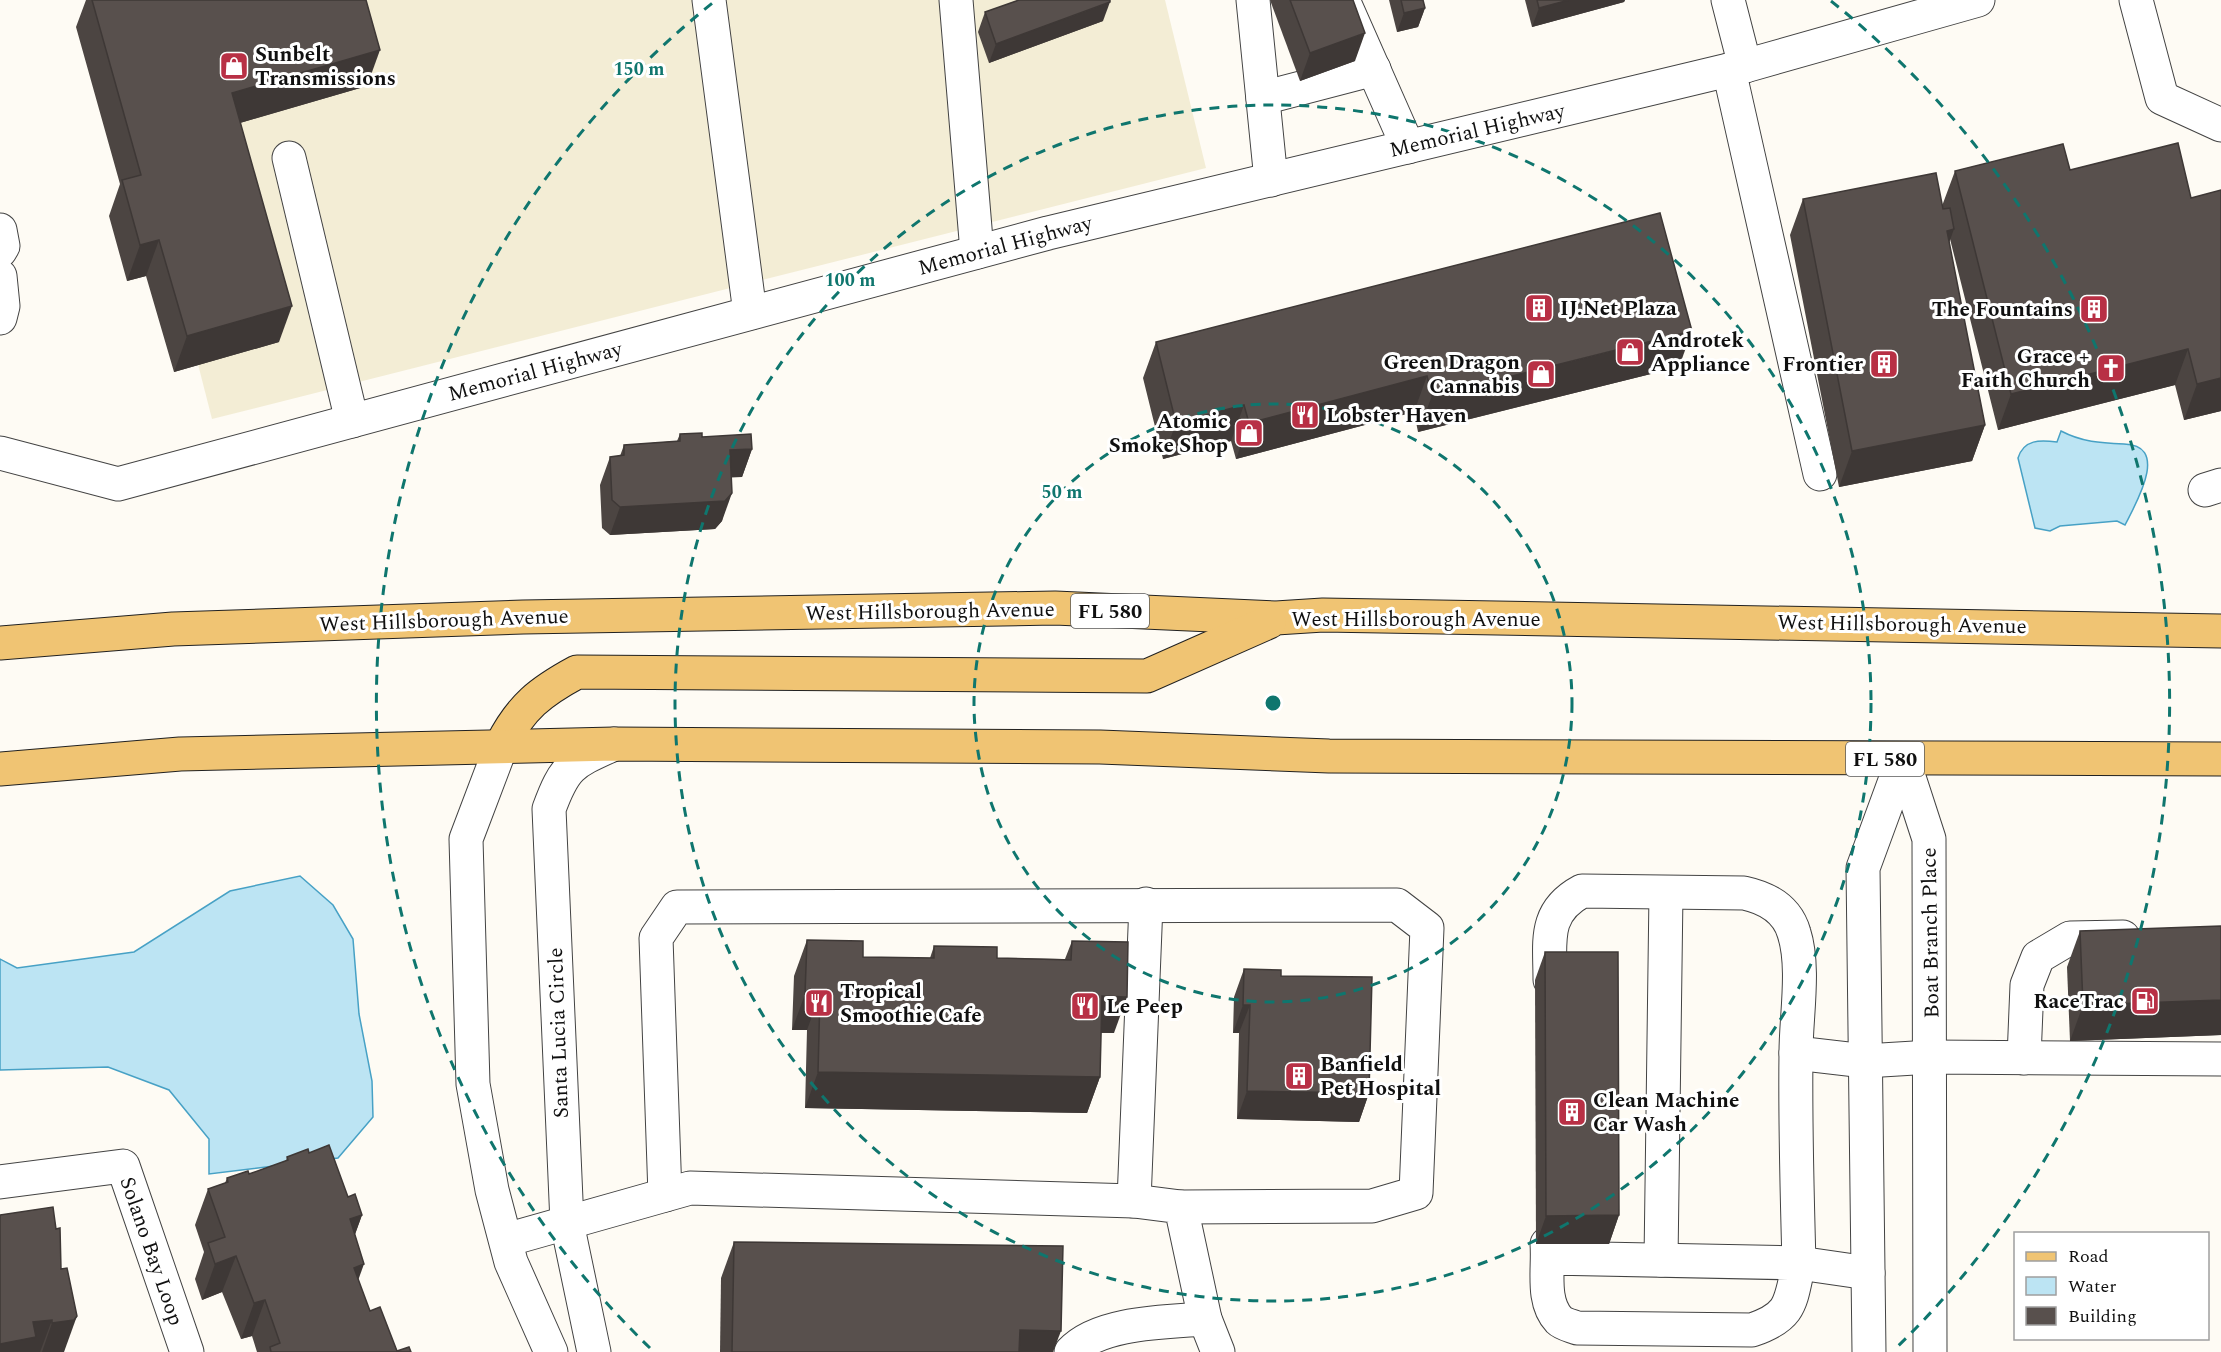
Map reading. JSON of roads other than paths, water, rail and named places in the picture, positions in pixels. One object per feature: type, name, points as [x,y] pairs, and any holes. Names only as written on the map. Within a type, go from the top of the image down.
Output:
[{"type":"main road","name":"West Hillsborough Avenue","points":[[0,644],[173,629],[523,617],[1055,608],[1276,618],[1323,615],[2221,630]]},
{"type":"main road","points":[[502,744],[516,717],[544,689],[577,672],[1147,676],[1276,618]]},
{"type":"main road","name":"FL 580","points":[[0,769],[180,754],[502,744],[1100,747],[1329,756],[2221,759]]},
{"type":"street","points":[[709,0],[750,313]]},
{"type":"street","points":[[956,0],[977,252]]},
{"type":"street","points":[[1253,0],[1271,180]]},
{"type":"street","points":[[1343,0],[1408,147]]},
{"type":"street","points":[[1728,0],[1737,68],[1820,474]]},
{"type":"street","name":"Memorial Highway","points":[[0,453],[118,484],[977,252],[1737,68],[1978,0]]},
{"type":"street","points":[[2136,0],[2162,98],[2221,125]]},
{"type":"street","points":[[1263,98],[1374,69]]},
{"type":"street","points":[[289,158],[352,421]]},
{"type":"street","points":[[0,230],[3,246],[0,251]]},
{"type":"street","points":[[0,276],[3,306],[0,318]]},
{"type":"street","points":[[502,744],[466,839],[473,1084],[492,1190],[512,1262],[551,1352]]},
{"type":"street","name":"Santa Lucia Circle","points":[[594,1352],[567,1223],[549,809],[560,779],[577,760],[614,744]]},
{"type":"street","points":[[1869,1352],[1863,868],[1903,759]]},
{"type":"street","name":"Boat Branch Place","points":[[1903,759],[1929,839],[1930,1352]]},
{"type":"street","points":[[1551,980],[1554,917],[1565,900],[1582,891],[1744,893],[1761,897],[1785,915],[1794,932],[1798,955],[1796,1053],[1799,1263],[1791,1298],[1783,1315],[1771,1323],[1752,1330],[1577,1328],[1560,1321],[1551,1306],[1547,1290],[1548,1251],[1661,1260],[1799,1263],[1868,1273]]},
{"type":"street","points":[[1661,1260],[1666,893]]},
{"type":"street","points":[[1134,1201],[1146,904]]},
{"type":"street","points":[[506,1240],[690,1188],[1134,1201],[1181,1207],[1372,1206],[1416,1193],[1427,928],[1397,905],[677,907],[656,938],[665,1195]]},
{"type":"street","points":[[2024,1058],[2027,985],[2038,957],[2070,938],[2151,936]]},
{"type":"street","points":[[1796,1053],[1865,1062],[1931,1057],[2221,1059]]},
{"type":"street","name":"Solano Bay Loop","points":[[0,1182],[123,1166],[187,1352]]},
{"type":"street","points":[[1181,1207],[1204,1319],[1218,1352]]},
{"type":"street","points":[[1071,1352],[1094,1334],[1125,1340],[1204,1319]]},
{"type":"water","points":[[2061,431],[2076,438],[2138,447],[2145,454],[2148,465],[2146,477],[2125,525],[2117,521],[2060,526],[2050,531],[2035,528],[2018,458],[2028,444],[2039,441],[2057,442]]},
{"type":"water","points":[[300,876],[333,905],[353,939],[359,1014],[372,1081],[373,1117],[338,1158],[209,1174],[209,1139],[169,1090],[108,1067],[0,1070],[0,959],[17,968],[134,952],[230,891]]},
{"type":"place","name":"Sunbelt Transmissions","points":[[234,66]]},
{"type":"place","name":"IJ.Net Plaza","points":[[1539,308]]},
{"type":"place","name":"The Fountains","points":[[2094,309]]},
{"type":"place","name":"Androtek Appliance","points":[[1630,352]]},
{"type":"place","name":"Frontier","points":[[1884,364]]},
{"type":"place","name":"Grace + Faith Church","points":[[2111,368]]},
{"type":"place","name":"Green Dragon Cannabis","points":[[1541,374]]},
{"type":"place","name":"Lobster Haven","points":[[1305,415]]},
{"type":"place","name":"Atomic Smoke Shop","points":[[1249,433]]},
{"type":"place","name":"RaceTrac","points":[[2145,1001]]},
{"type":"place","name":"Tropical Smoothie Cafe","points":[[819,1003]]},
{"type":"place","name":"Le Peep","points":[[1085,1006]]},
{"type":"place","name":"Banfield Pet Hospital","points":[[1299,1076]]},
{"type":"place","name":"Clean Machine Car Wash","points":[[1572,1112]]}]
